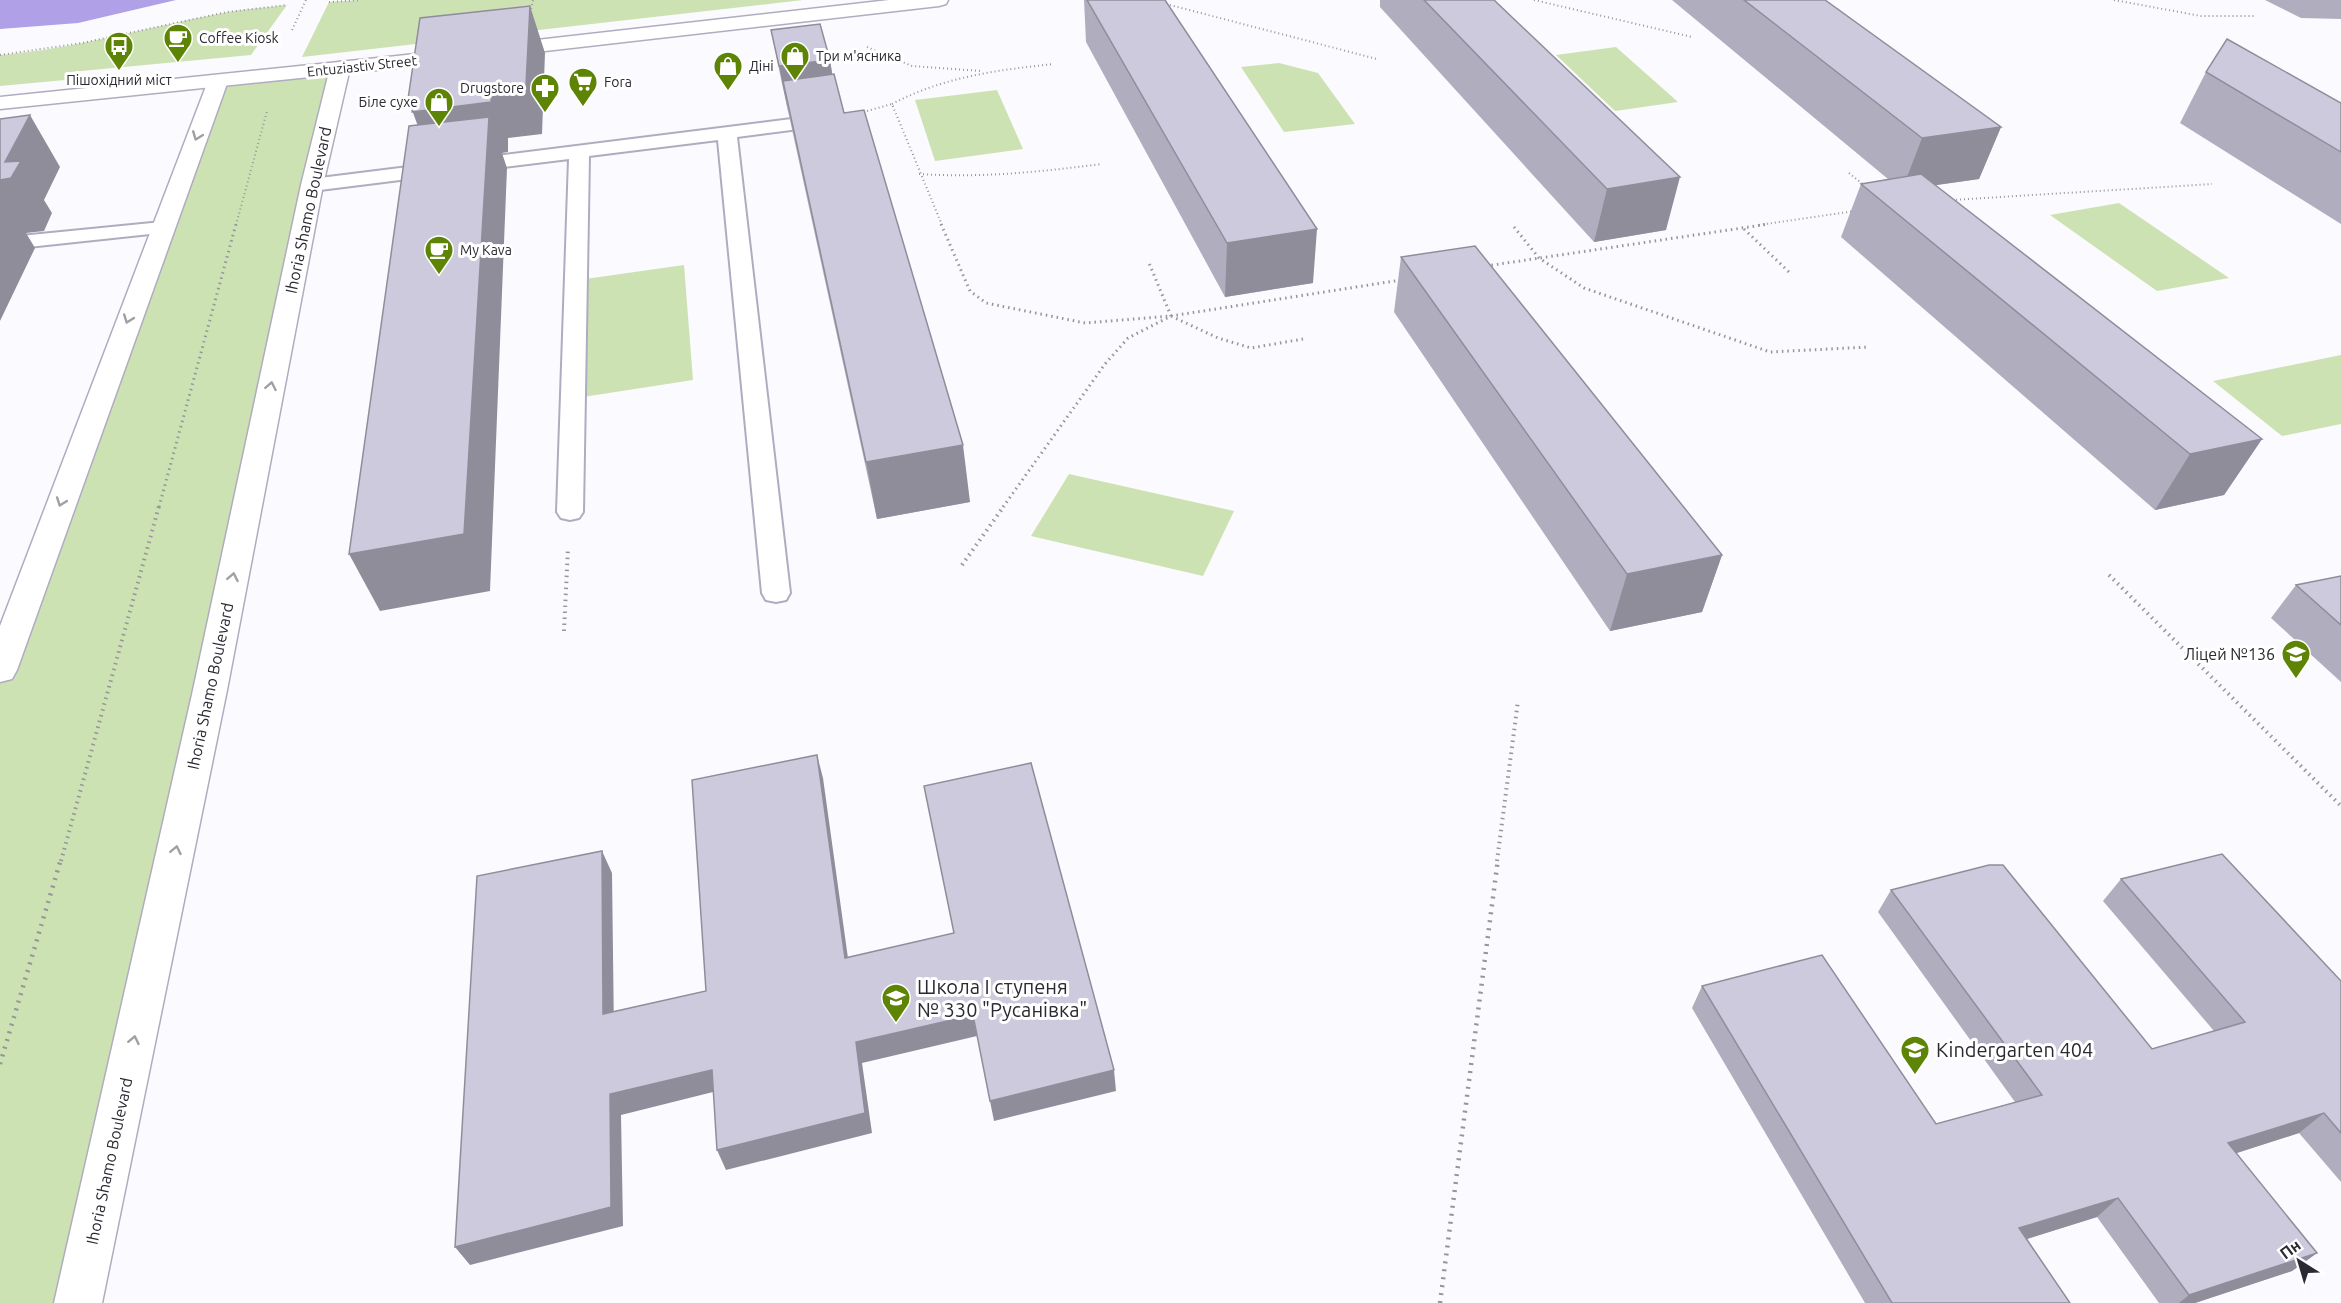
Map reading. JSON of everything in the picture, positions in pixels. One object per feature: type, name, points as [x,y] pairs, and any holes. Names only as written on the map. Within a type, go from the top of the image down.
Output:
[{"type":"street","name":"Entuziastiv Street","points":[[0,103],[340,68],[939,0]]},
{"type":"street","name":"Ihoria Shamo Boulevard","points":[[78,1303],[199,740],[312,185],[340,68]]},
{"type":"street","points":[[0,670],[218,81]]},
{"type":"lane","points":[[312,185],[838,118]]},
{"type":"lane","points":[[727,133],[776,593]]},
{"type":"lane","points":[[570,512],[579,152]]},
{"type":"lane","points":[[0,244],[162,228]]},
{"type":"path","points":[[291,30],[306,0]]},
{"type":"path","points":[[329,2],[360,0]]},
{"type":"path","points":[[1534,0],[1692,37]]},
{"type":"path","points":[[2114,0],[2201,16],[2256,16]]},
{"type":"path","points":[[1162,3],[1377,59]]},
{"type":"path","points":[[0,55],[36,52],[128,35],[219,14],[287,5]]},
{"type":"path","points":[[860,44],[912,66],[985,71],[1054,64]]},
{"type":"path","points":[[838,118],[892,104],[911,93],[985,71]]},
{"type":"path","points":[[0,1064],[84,782],[269,104]]},
{"type":"path","points":[[892,104],[919,174],[967,285],[970,291],[986,303],[1085,323],[1171,316],[1401,280]]},
{"type":"path","points":[[919,174],[966,177],[1012,175],[1102,164]]},
{"type":"path","points":[[1849,173],[1872,192]]},
{"type":"path","points":[[1944,201],[2212,184]]},
{"type":"path","points":[[1481,267],[1865,209]]},
{"type":"path","points":[[1514,227],[1539,258],[1584,288],[1770,352],[1869,347]]},
{"type":"path","points":[[1743,229],[1790,272]]},
{"type":"path","points":[[1149,263],[1171,316],[1218,338],[1251,348],[1303,339]]},
{"type":"path","points":[[962,566],[1105,364],[1128,338],[1171,316]]},
{"type":"path","points":[[564,631],[570,512]]},
{"type":"path","points":[[2109,575],[2341,806]]},
{"type":"path","points":[[1440,1303],[1518,701]]},
{"type":"green space","points":[[360,0],[803,0],[302,57],[329,2]]},
{"type":"green space","points":[[287,5],[251,55],[71,72],[65,80],[0,86],[0,55],[82,43],[227,12]]},
{"type":"green space","points":[[1616,47],[1678,102],[1615,111],[1556,55]]},
{"type":"green space","points":[[1279,63],[1318,73],[1355,124],[1284,132],[1241,67]]},
{"type":"green space","points":[[340,68],[78,1303],[0,1303],[0,670],[218,81]]},
{"type":"green space","points":[[997,90],[1023,149],[935,161],[915,100]]},
{"type":"green space","points":[[2119,203],[2229,278],[2157,291],[2050,215]]},
{"type":"green space","points":[[684,265],[693,380],[583,397],[585,279]]},
{"type":"green space","points":[[2341,355],[2341,424],[2282,436],[2213,381]]},
{"type":"green space","points":[[1069,474],[1234,511],[1203,576],[1031,536]]},
{"type":"shaded area","points":[[0,0],[176,0],[78,23],[0,29]]},
{"type":"building","points":[[1087,0],[1165,0],[1317,229],[1227,243]]},
{"type":"building","points":[[1424,0],[1494,0],[1680,177],[1607,189]]},
{"type":"building","points":[[1744,0],[1825,0],[2001,127],[1922,138]]},
{"type":"building","points":[[530,6],[526,85],[492,89],[491,102],[412,112],[414,98],[408,99],[420,18]]},
{"type":"building","points":[[820,24],[830,60],[779,66],[771,30]]},
{"type":"building","points":[[2227,39],[2341,103],[2341,152],[2206,72]]},
{"type":"building","points":[[834,74],[844,113],[864,110],[963,445],[866,462],[783,81]]},
{"type":"building","points":[[30,115],[5,162],[21,161],[11,178],[0,180],[0,119]]},
{"type":"building","points":[[489,117],[464,534],[349,554],[409,126]]},
{"type":"building","points":[[1921,174],[2262,439],[2190,454],[1861,184]]},
{"type":"building","points":[[1475,246],[1722,555],[1627,574],[1401,257]]},
{"type":"building","points":[[2341,576],[2341,625],[2296,585]]},
{"type":"building","points":[[817,755],[845,958],[954,933],[924,786],[1031,763],[1114,1070],[990,1101],[973,1015],[856,1042],[865,1113],[717,1150],[712,1070],[610,1094],[611,1207],[455,1247],[477,876],[602,851],[603,1014],[706,991],[692,780]]},
{"type":"building","points":[[2222,854],[2341,981],[2341,1133],[2324,1113],[2228,1143],[2317,1253],[2189,1295],[2118,1198],[2019,1228],[2070,1303],[1892,1303],[1702,986],[1822,955],[1936,1124],[2042,1095],[1891,890],[1989,865],[2003,865],[2152,1049],[2245,1022],[2121,879]]},
{"type":"place","name":"Coffee Kiosk","points":[[178,64]]},
{"type":"place","name":"Пішохідний міст","points":[[119,72]]},
{"type":"place","name":"Три м'ясника","points":[[795,82]]},
{"type":"place","name":"Діні","points":[[728,92]]},
{"type":"place","name":"Fora","points":[[583,108]]},
{"type":"place","name":"Drugstore","points":[[545,114]]},
{"type":"place","name":"Біле сухе","points":[[439,128]]},
{"type":"place","name":"My Kava","points":[[439,276]]},
{"type":"place","name":"Ліцей №136","points":[[2296,680]]},
{"type":"place","name":"Школа І ступеня № 330 \"Русанівка\"","points":[[896,1024]]},
{"type":"place","name":"Kindergarten 404","points":[[1915,1076]]}]
